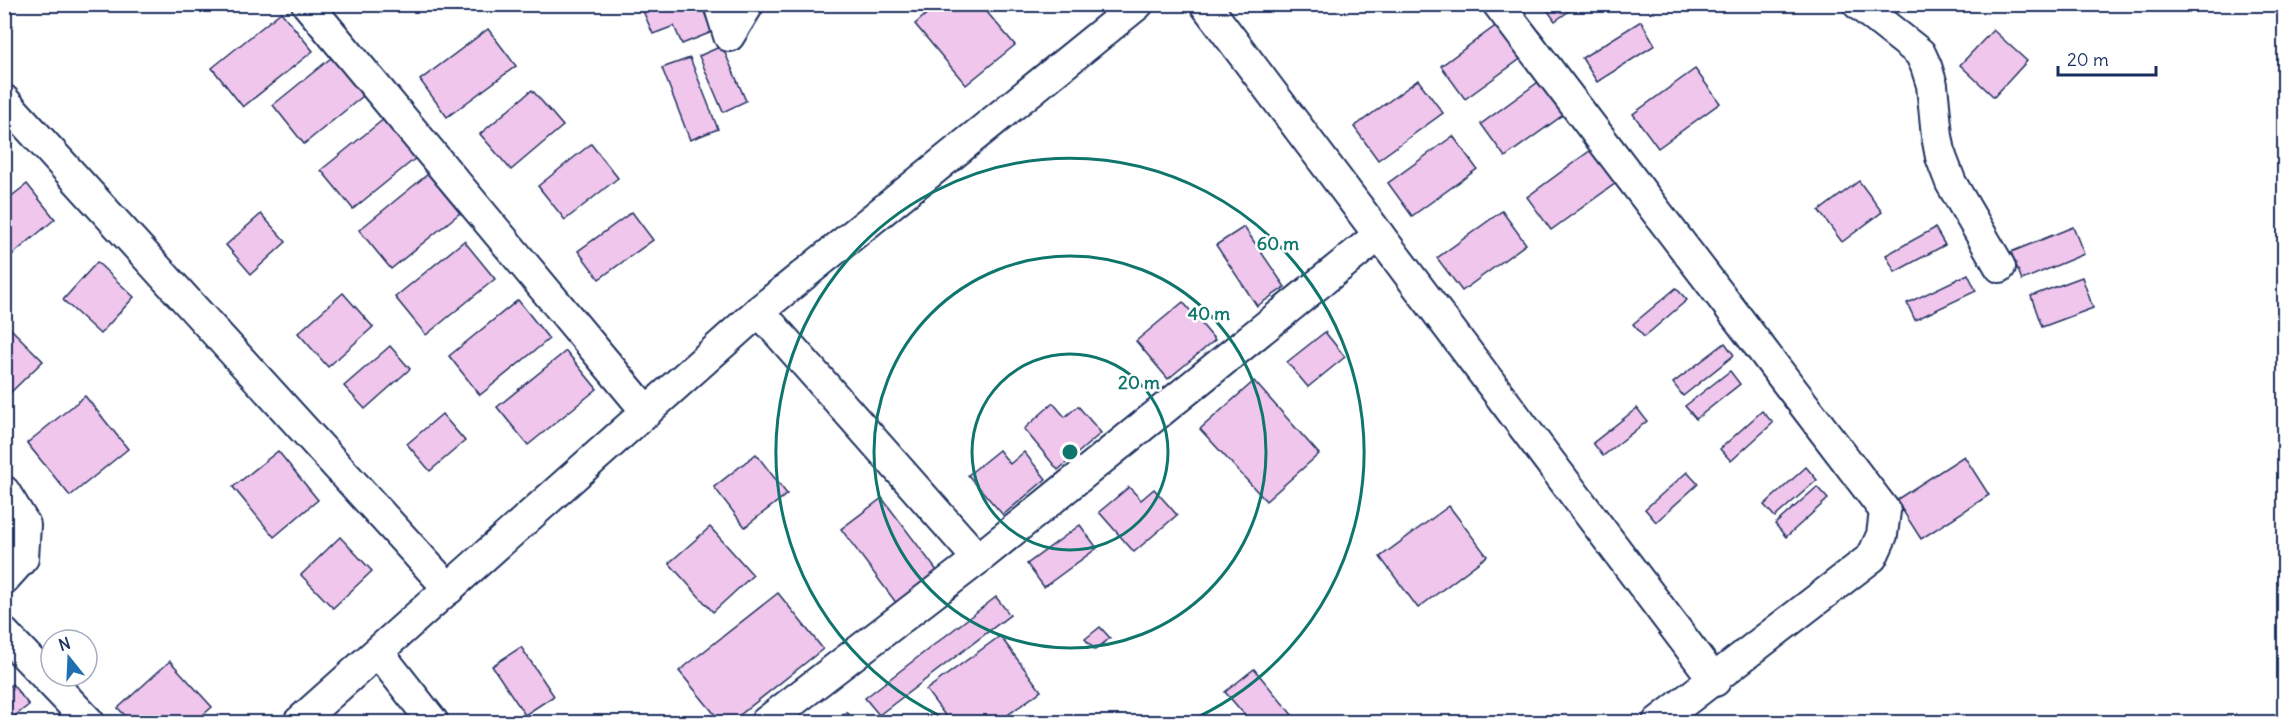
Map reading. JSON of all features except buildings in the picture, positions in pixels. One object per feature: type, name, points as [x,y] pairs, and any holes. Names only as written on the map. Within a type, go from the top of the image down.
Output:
[{"type":"street","points":[[307,4],[647,411]]},
{"type":"street","points":[[719,4],[729,36],[748,5]]},
{"type":"street","points":[[299,723],[759,311],[1138,4]]},
{"type":"street","points":[[1205,4],[1715,681]]},
{"type":"street","points":[[1498,4],[1885,511],[1882,535],[1872,557],[1658,723]]},
{"type":"street","points":[[1858,4],[1920,53],[1932,86],[1936,136],[1941,157],[1951,183],[2000,267]]},
{"type":"street","points":[[4,100],[449,589]]},
{"type":"street","points":[[766,723],[978,558],[1379,235]]},
{"type":"street","points":[[759,311],[978,558]]},
{"type":"street","points":[[4,491],[25,525],[23,558],[4,579]]},
{"type":"street","points":[[4,633],[89,723]]},
{"type":"street","points":[[378,652],[434,723]]}]
